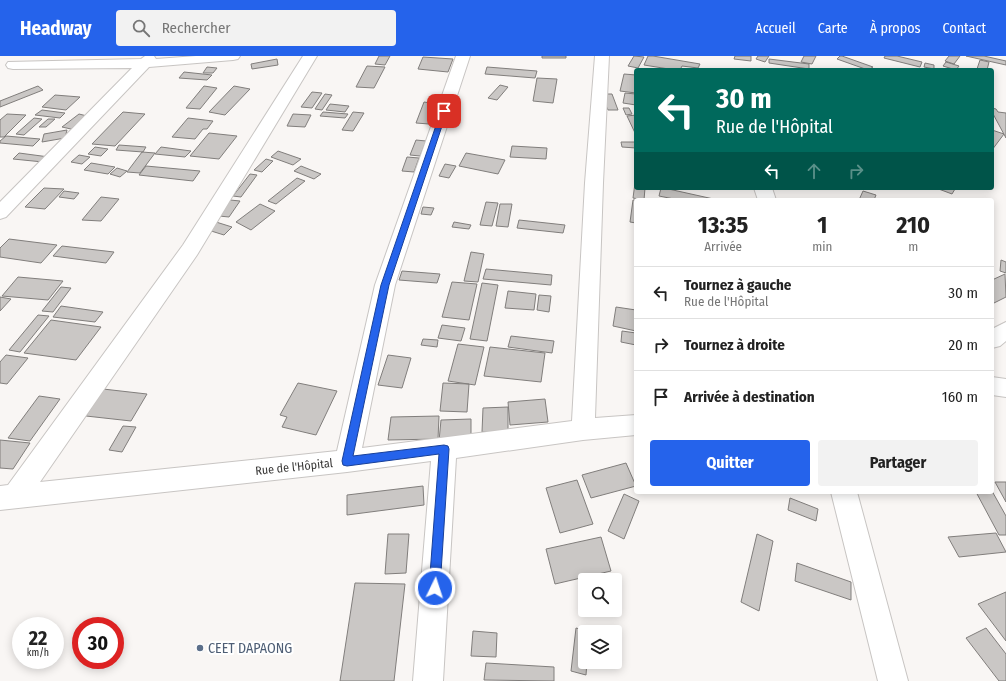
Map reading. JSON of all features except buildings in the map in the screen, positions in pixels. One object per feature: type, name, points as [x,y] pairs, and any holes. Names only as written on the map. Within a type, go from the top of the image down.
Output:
[{"type":"street","points":[[13,64],[148,60],[200,61],[233,56]]},
{"type":"street","points":[[8,497],[190,250],[310,56]]},
{"type":"street","points":[[347,461],[385,285],[463,56]]},
{"type":"street","points":[[583,430],[594,183],[602,56]]},
{"type":"street","points":[[0,213],[148,60]]},
{"type":"street","points":[[994,339],[1006,330]]},
{"type":"street","points":[[994,386],[1006,388]]},
{"type":"street","name":"Rue de l'Hôpital","points":[[8,497],[347,461],[583,430],[634,425]]},
{"type":"street","points":[[428,681],[444,449]]},
{"type":"street","points":[[845,494],[893,681]]},
{"type":"place","name":"CEET DAPAONG","points":[[200,648]]},
{"type":"route","points":[[435,588],[444,449],[347,461],[385,285],[444,111]]}]
